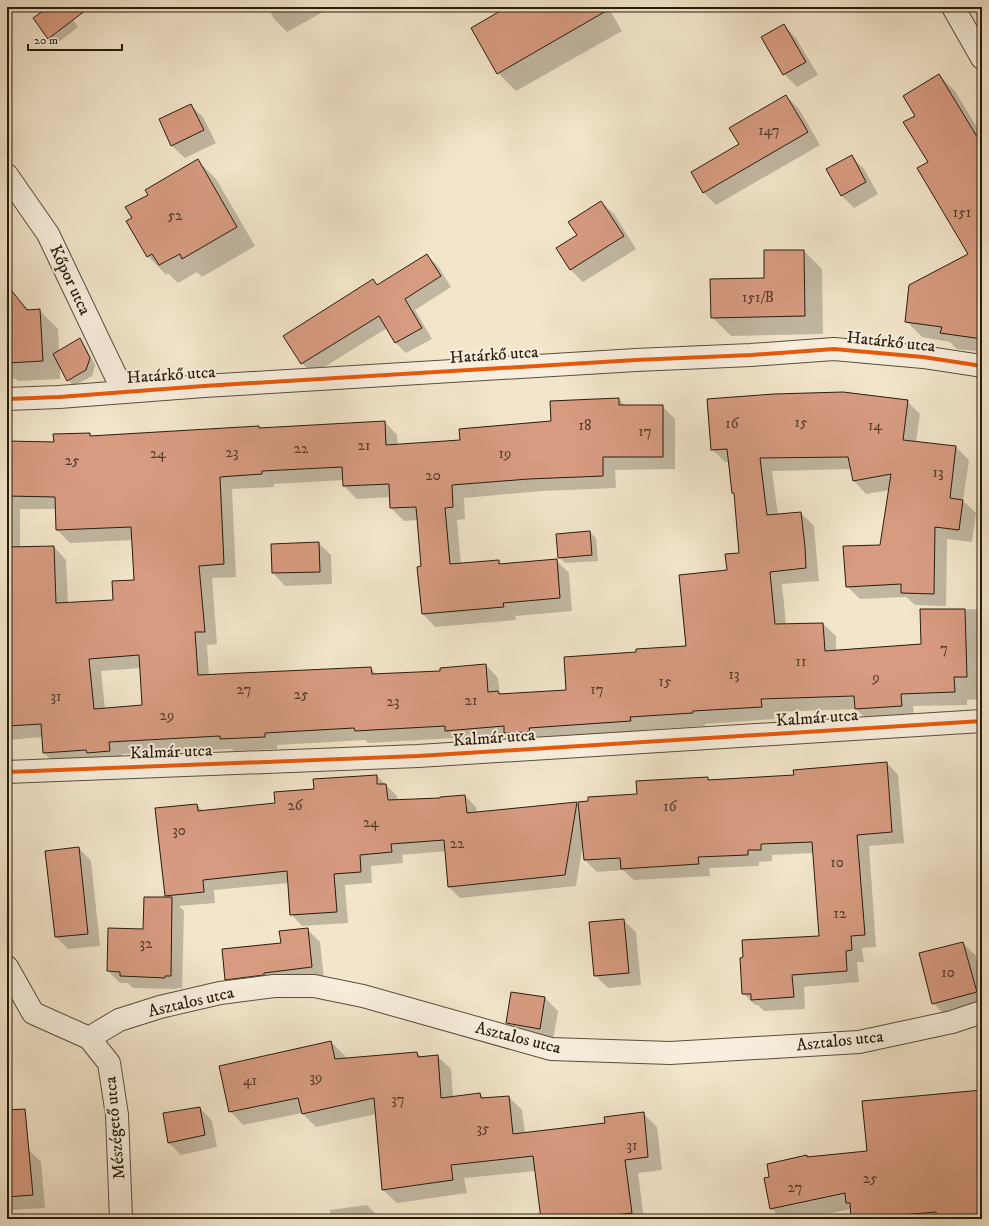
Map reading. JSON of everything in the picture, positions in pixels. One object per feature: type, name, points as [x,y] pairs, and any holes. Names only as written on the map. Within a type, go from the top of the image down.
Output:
[{"type":"street","points":[[953,7],[982,58]]},
{"type":"street","name":"Kőpor utca","points":[[7,175],[48,234],[123,391]]},
{"type":"street","name":"Határkő utca","points":[[7,399],[834,349],[923,357],[982,366]]},
{"type":"street","name":"Kalmár utca","points":[[7,772],[418,756],[982,721]]},
{"type":"street","name":"Mészégető utca","points":[[7,967],[33,1013],[88,1038],[109,1063],[118,1115],[121,1219]]},
{"type":"street","name":"Asztalos utca","points":[[88,1038],[119,1020],[160,1007],[220,993],[274,986],[314,986],[363,996],[559,1050],[670,1053],[859,1042],[952,1022],[982,1012]]},
{"type":"building","points":[[49,7],[90,7],[48,39],[33,18]]},
{"type":"building","points":[[507,7],[613,7],[497,74],[471,28]]},
{"type":"building","points":[[784,24],[806,62],[783,75],[761,37]]},
{"type":"building","points":[[939,74],[982,145],[982,339],[940,333],[942,327],[905,322],[909,285],[968,254],[917,168],[928,162],[903,122],[915,116],[903,96]]},
{"type":"building","points":[[786,95],[808,132],[703,193],[691,172],[739,144],[729,128]]},
{"type":"building","points":[[191,104],[204,130],[171,146],[159,119]]},
{"type":"building","points":[[852,155],[866,182],[841,196],[826,169]]},
{"type":"building","points":[[198,159],[237,227],[182,259],[180,254],[159,265],[152,254],[147,257],[126,221],[132,218],[125,207],[148,195],[145,190]]},
{"type":"building","points":[[601,201],[624,236],[570,270],[556,248],[577,235],[568,222]]},
{"type":"building","points":[[764,250],[804,250],[805,316],[711,318],[710,279],[764,278]]},
{"type":"building","points":[[427,254],[441,276],[405,299],[422,328],[395,343],[379,316],[301,364],[283,336],[373,279],[377,285]]},
{"type":"building","points":[[7,285],[27,310],[40,309],[43,361],[7,363]]},
{"type":"building","points":[[80,338],[90,358],[86,370],[67,381],[53,354]]},
{"type":"building","points":[[843,392],[908,400],[903,440],[956,446],[950,498],[963,500],[959,530],[935,527],[934,594],[901,593],[901,584],[846,587],[843,546],[880,545],[891,474],[853,481],[848,457],[760,458],[767,515],[801,512],[805,547],[806,568],[770,572],[775,624],[823,623],[825,651],[921,644],[920,609],[965,609],[967,677],[954,677],[955,692],[901,694],[902,706],[855,709],[854,696],[761,699],[762,707],[693,711],[693,713],[630,717],[631,721],[529,728],[530,732],[504,733],[504,726],[445,731],[445,726],[355,731],[354,728],[265,733],[265,737],[220,739],[220,736],[109,742],[110,751],[87,753],[86,750],[43,753],[41,724],[7,726],[7,547],[54,546],[56,603],[113,600],[112,581],[134,580],[131,527],[56,530],[55,497],[7,496],[7,441],[54,442],[53,434],[90,433],[90,436],[259,426],[259,428],[385,421],[386,445],[460,440],[459,429],[551,421],[550,401],[619,398],[619,405],[663,405],[663,457],[603,457],[603,476],[529,479],[452,485],[453,507],[445,508],[450,564],[499,560],[499,564],[557,559],[560,598],[503,603],[504,607],[422,614],[417,567],[421,566],[416,507],[390,508],[389,484],[343,486],[342,467],[262,471],[262,474],[220,477],[224,564],[199,566],[205,632],[195,632],[198,675],[371,667],[372,674],[440,671],[440,668],[486,664],[488,692],[498,691],[499,694],[566,690],[564,657],[636,652],[636,649],[686,646],[679,575],[727,570],[725,554],[739,553],[734,493],[732,493],[727,449],[711,450],[707,399],[774,394]],"holes":[[[139,655],[142,705],[94,709],[89,659]]]},
{"type":"building","points":[[590,531],[592,555],[558,558],[556,534]]},
{"type":"building","points":[[319,542],[320,572],[272,573],[271,544]]},
{"type":"building","points":[[887,762],[892,832],[857,835],[865,935],[851,936],[852,950],[846,951],[847,971],[792,975],[794,997],[751,1000],[751,994],[742,994],[740,958],[743,957],[742,940],[819,936],[812,842],[761,844],[761,850],[748,850],[748,855],[698,857],[699,864],[621,869],[620,858],[584,860],[578,802],[588,801],[588,797],[637,794],[636,781],[708,777],[708,780],[794,775],[793,770]]},
{"type":"building","points":[[377,775],[377,784],[386,784],[388,800],[440,798],[465,795],[467,813],[577,802],[565,875],[448,887],[444,840],[391,844],[392,852],[360,855],[361,872],[334,874],[337,912],[290,915],[287,871],[203,880],[204,892],[165,896],[155,808],[197,804],[198,811],[275,803],[274,792],[314,789],[313,779]]},
{"type":"building","points":[[79,847],[88,934],[55,937],[45,851]]},
{"type":"building","points":[[144,897],[172,897],[171,976],[165,976],[165,978],[120,976],[120,972],[107,971],[108,928],[143,929]]},
{"type":"building","points":[[624,919],[629,973],[594,976],[589,922]]},
{"type":"building","points":[[308,928],[312,967],[225,980],[222,949],[281,943],[279,931]]},
{"type":"building","points":[[963,942],[977,992],[932,1004],[919,953]]},
{"type":"building","points":[[511,992],[545,997],[540,1029],[506,1023]]},
{"type":"building","points":[[331,1041],[335,1059],[417,1052],[418,1057],[438,1055],[441,1098],[480,1093],[481,1098],[509,1096],[513,1134],[605,1123],[604,1117],[644,1112],[648,1157],[625,1160],[632,1213],[596,1217],[596,1219],[541,1219],[533,1156],[451,1165],[453,1180],[382,1190],[374,1098],[302,1114],[298,1098],[229,1112],[219,1066]]},
{"type":"building","points":[[982,1090],[982,1219],[937,1219],[936,1212],[851,1219],[850,1203],[846,1203],[845,1193],[770,1209],[764,1178],[769,1177],[767,1164],[807,1155],[807,1157],[867,1151],[862,1101]]},
{"type":"building","points":[[200,1107],[205,1135],[168,1143],[163,1113]]},
{"type":"building","points":[[25,1109],[33,1195],[7,1197],[7,1110]]},
{"type":"cycle path","points":[[7,399],[834,349],[923,357],[982,366]]},
{"type":"cycle path","points":[[7,772],[418,756],[982,721]]}]
